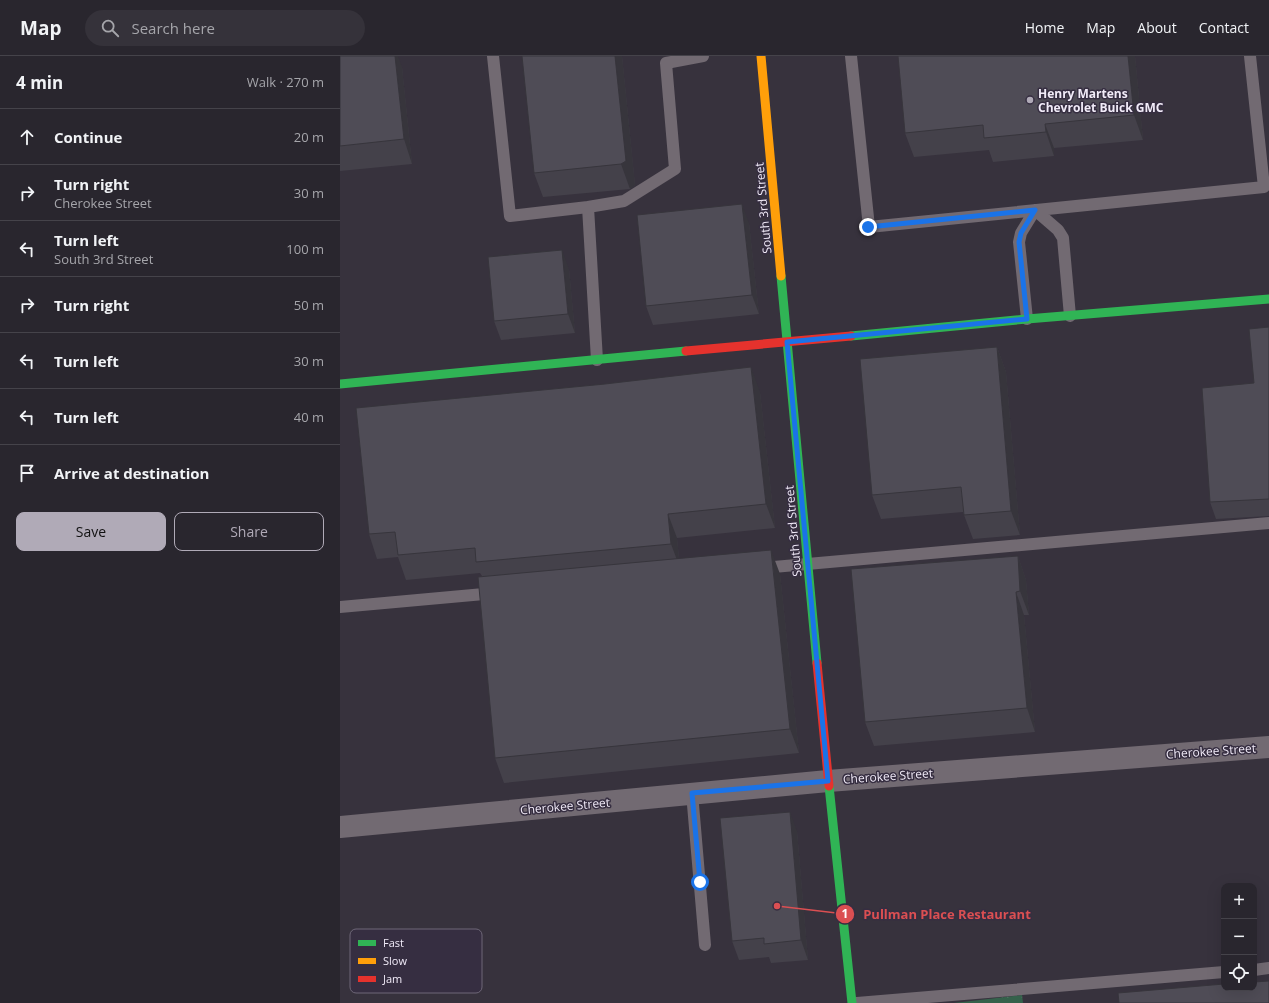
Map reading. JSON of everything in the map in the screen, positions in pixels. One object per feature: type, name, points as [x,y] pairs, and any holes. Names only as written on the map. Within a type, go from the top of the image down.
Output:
[{"type":"street","name":"South 3rd Street","points":[[761,56],[828,781],[852,1003]]},
{"type":"street","points":[[340,384],[1027,319],[1269,299]]},
{"type":"street","name":"Cherokee Street","points":[[340,827],[828,781],[1269,747]]},
{"type":"lane","points":[[493,56],[510,216],[588,207],[624,201],[676,169],[666,63],[703,56]]},
{"type":"lane","points":[[851,56],[868,227],[1264,186],[1250,56]]},
{"type":"lane","points":[[588,207],[597,360]]},
{"type":"lane","points":[[1035,210],[1058,230],[1063,238],[1070,316]]},
{"type":"lane","points":[[1027,319],[1019,242],[1021,233],[1035,210]]},
{"type":"lane","points":[[752,569],[1269,523]]},
{"type":"lane","points":[[340,607],[507,592]]},
{"type":"lane","points":[[692,793],[705,945]]},
{"type":"lane","points":[[1257,970],[1269,968]]},
{"type":"lane","points":[[857,1003],[1221,972]]},
{"type":"green space","points":[[1022,995],[1023,1003],[954,1003]]},
{"type":"building","points":[[340,56],[395,56],[404,139],[340,146]]},
{"type":"building","points":[[522,56],[615,56],[626,161],[621,164],[534,173]]},
{"type":"building","name":"Henry Martens Chevrolet Buick GMC","points":[[898,56],[1128,56],[1134,115],[1045,124],[1046,132],[984,138],[983,125],[905,133]]},
{"type":"building","points":[[742,204],[752,295],[646,306],[637,215]]},
{"type":"building","points":[[562,250],[568,314],[494,321],[488,257]]},
{"type":"building","points":[[1269,327],[1269,499],[1210,502],[1202,388],[1254,383],[1249,329]]},
{"type":"building","points":[[997,347],[1011,511],[964,515],[961,487],[872,495],[860,359]]},
{"type":"building","points":[[751,367],[766,504],[668,514],[671,544],[476,562],[475,548],[398,555],[395,532],[369,534],[356,408],[605,384]]},
{"type":"building","points":[[771,550],[790,729],[495,758],[478,577]]},
{"type":"building","points":[[1018,556],[1020,591],[1016,592],[1027,708],[865,722],[851,569]]},
{"type":"building","points":[[790,812],[801,940],[764,944],[764,938],[732,941],[720,818]]},
{"type":"building","points":[[1269,981],[1269,1003],[1119,1003],[1118,993],[1221,984],[1221,991],[1257,991],[1257,982]]},
{"type":"traffic: fast","points":[[781,276],[817,663]]},
{"type":"traffic: fast","points":[[851,336],[1027,319],[1269,299]]},
{"type":"traffic: fast","points":[[340,384],[686,351]]},
{"type":"traffic: fast","points":[[829,786],[852,1003]]},
{"type":"traffic: slow","points":[[761,56],[781,276]]},
{"type":"traffic: jam","points":[[686,351],[851,336]]},
{"type":"traffic: jam","points":[[817,663],[829,786]]},
{"type":"place","name":"Henry Martens Chevrolet Buick GMC","points":[[1030,100]]},
{"type":"place","name":"Pullman Place Restaurant","points":[[777,906]]},
{"type":"route","points":[[700,882],[692,793],[828,781],[787,342],[1027,319],[1019,242],[1021,233],[1035,210],[868,227]]}]
